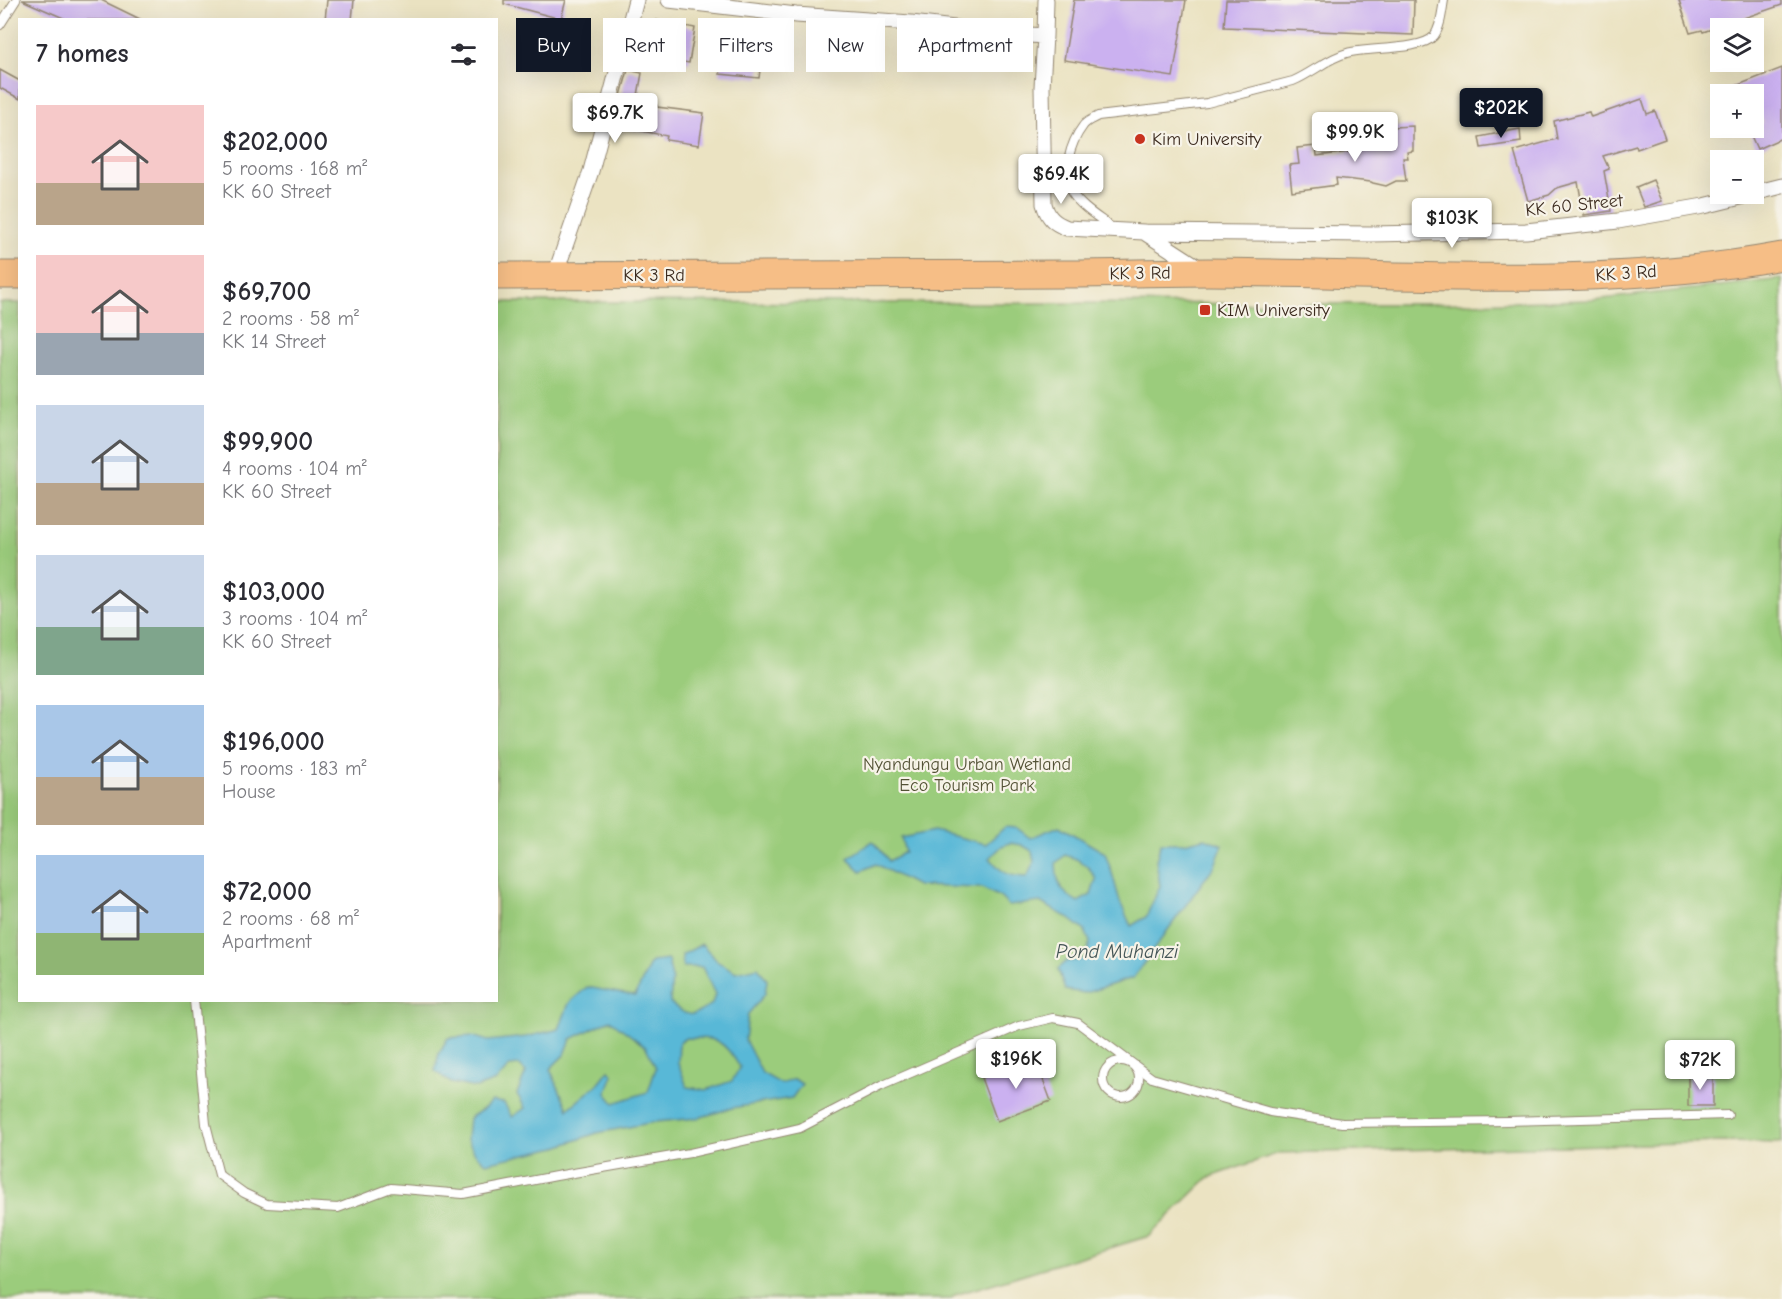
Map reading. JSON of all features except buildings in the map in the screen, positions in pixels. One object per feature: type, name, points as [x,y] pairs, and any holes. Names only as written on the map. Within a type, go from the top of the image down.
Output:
[{"type":"highway","name":"KK 3 Rd","points":[[498,276],[1206,272],[1516,277],[1619,275],[1743,263],[1782,256]]},
{"type":"highway","points":[[0,275],[18,275]]},
{"type":"street","points":[[555,275],[591,171],[636,0]]},
{"type":"street","points":[[669,0],[796,15],[1045,36],[1046,0]]},
{"type":"street","name":"KK 60 Street","points":[[1045,36],[1042,87],[1044,204],[1047,215],[1057,224],[1067,228],[1144,232],[1371,234],[1526,231],[1618,221],[1712,204]]},
{"type":"street","name":"KK 60 Street","points":[[1764,191],[1782,186]]},
{"type":"street","points":[[1144,232],[1206,272]]},
{"type":"lane","points":[[0,25],[16,0]]},
{"type":"lane","points":[[1115,230],[1080,203],[1071,191],[1068,159],[1073,142],[1084,124],[1098,116],[1207,103],[1293,81],[1335,57],[1354,51],[1421,44],[1435,35],[1440,24],[1444,0]]},
{"type":"lane","points":[[194,1002],[206,1124],[219,1175],[244,1193],[267,1204],[338,1208],[391,1188],[463,1194],[690,1153],[800,1128],[881,1086],[1018,1026],[1053,1018],[1078,1023],[1152,1078],[1270,1112],[1342,1123],[1728,1115]]},
{"type":"lane","points":[[1120,1060],[1131,1063],[1138,1073],[1138,1085],[1125,1097],[1112,1095],[1104,1086],[1105,1069],[1120,1060]]},
{"type":"green space","name":"Nyandungu Urban Wetland Eco Tourism Park","points":[[1782,279],[1782,1143],[1725,1142],[1279,1153],[1208,1178],[1149,1236],[955,1295],[951,1299],[0,1299],[0,303],[18,303],[18,1002],[498,1002],[498,302],[1422,304],[1593,300]]},
{"type":"water","name":"Pond Muhanzi","points":[[1059,826],[1105,853],[1120,902],[1131,926],[1146,917],[1160,886],[1156,860],[1161,843],[1184,843],[1205,838],[1223,845],[1215,865],[1133,978],[1085,993],[1065,990],[1058,969],[1067,961],[1085,959],[1090,942],[1085,931],[1070,919],[1040,902],[1009,906],[1000,897],[982,888],[917,886],[876,864],[861,871],[848,858],[873,841],[889,861],[905,852],[901,838],[934,831],[986,844],[1005,827],[1017,828],[1030,838]],"holes":[[[1010,843],[1022,845],[1032,851],[1034,862],[1027,877],[1005,873],[990,858],[1002,846]],[[1065,855],[1084,863],[1096,879],[1091,895],[1078,902],[1067,894],[1058,882],[1056,863]]]},
{"type":"water","points":[[702,944],[718,962],[736,972],[758,967],[767,980],[765,994],[748,1014],[745,1040],[762,1073],[781,1084],[794,1079],[802,1084],[792,1098],[732,1108],[698,1118],[655,1122],[597,1133],[557,1147],[486,1163],[475,1153],[467,1139],[469,1118],[492,1101],[504,1103],[512,1117],[525,1108],[517,1094],[526,1072],[519,1065],[510,1066],[496,1081],[476,1088],[451,1083],[435,1071],[439,1053],[448,1038],[472,1036],[488,1041],[526,1037],[559,1029],[569,1003],[587,987],[635,996],[651,962],[668,960],[672,978],[670,1003],[686,1014],[695,1014],[712,1004],[715,994],[702,967],[683,967],[682,955]],"holes":[[[610,1020],[646,1047],[656,1068],[648,1092],[614,1103],[606,1093],[613,1075],[609,1070],[598,1084],[568,1109],[550,1069],[565,1054],[571,1039]],[[686,1038],[713,1040],[724,1046],[740,1067],[732,1081],[706,1090],[687,1087],[678,1063],[679,1042]]]},
{"type":"place","name":"Kim University","points":[[1140,139]]},
{"type":"place","name":"KIM University","points":[[1205,310]]}]
